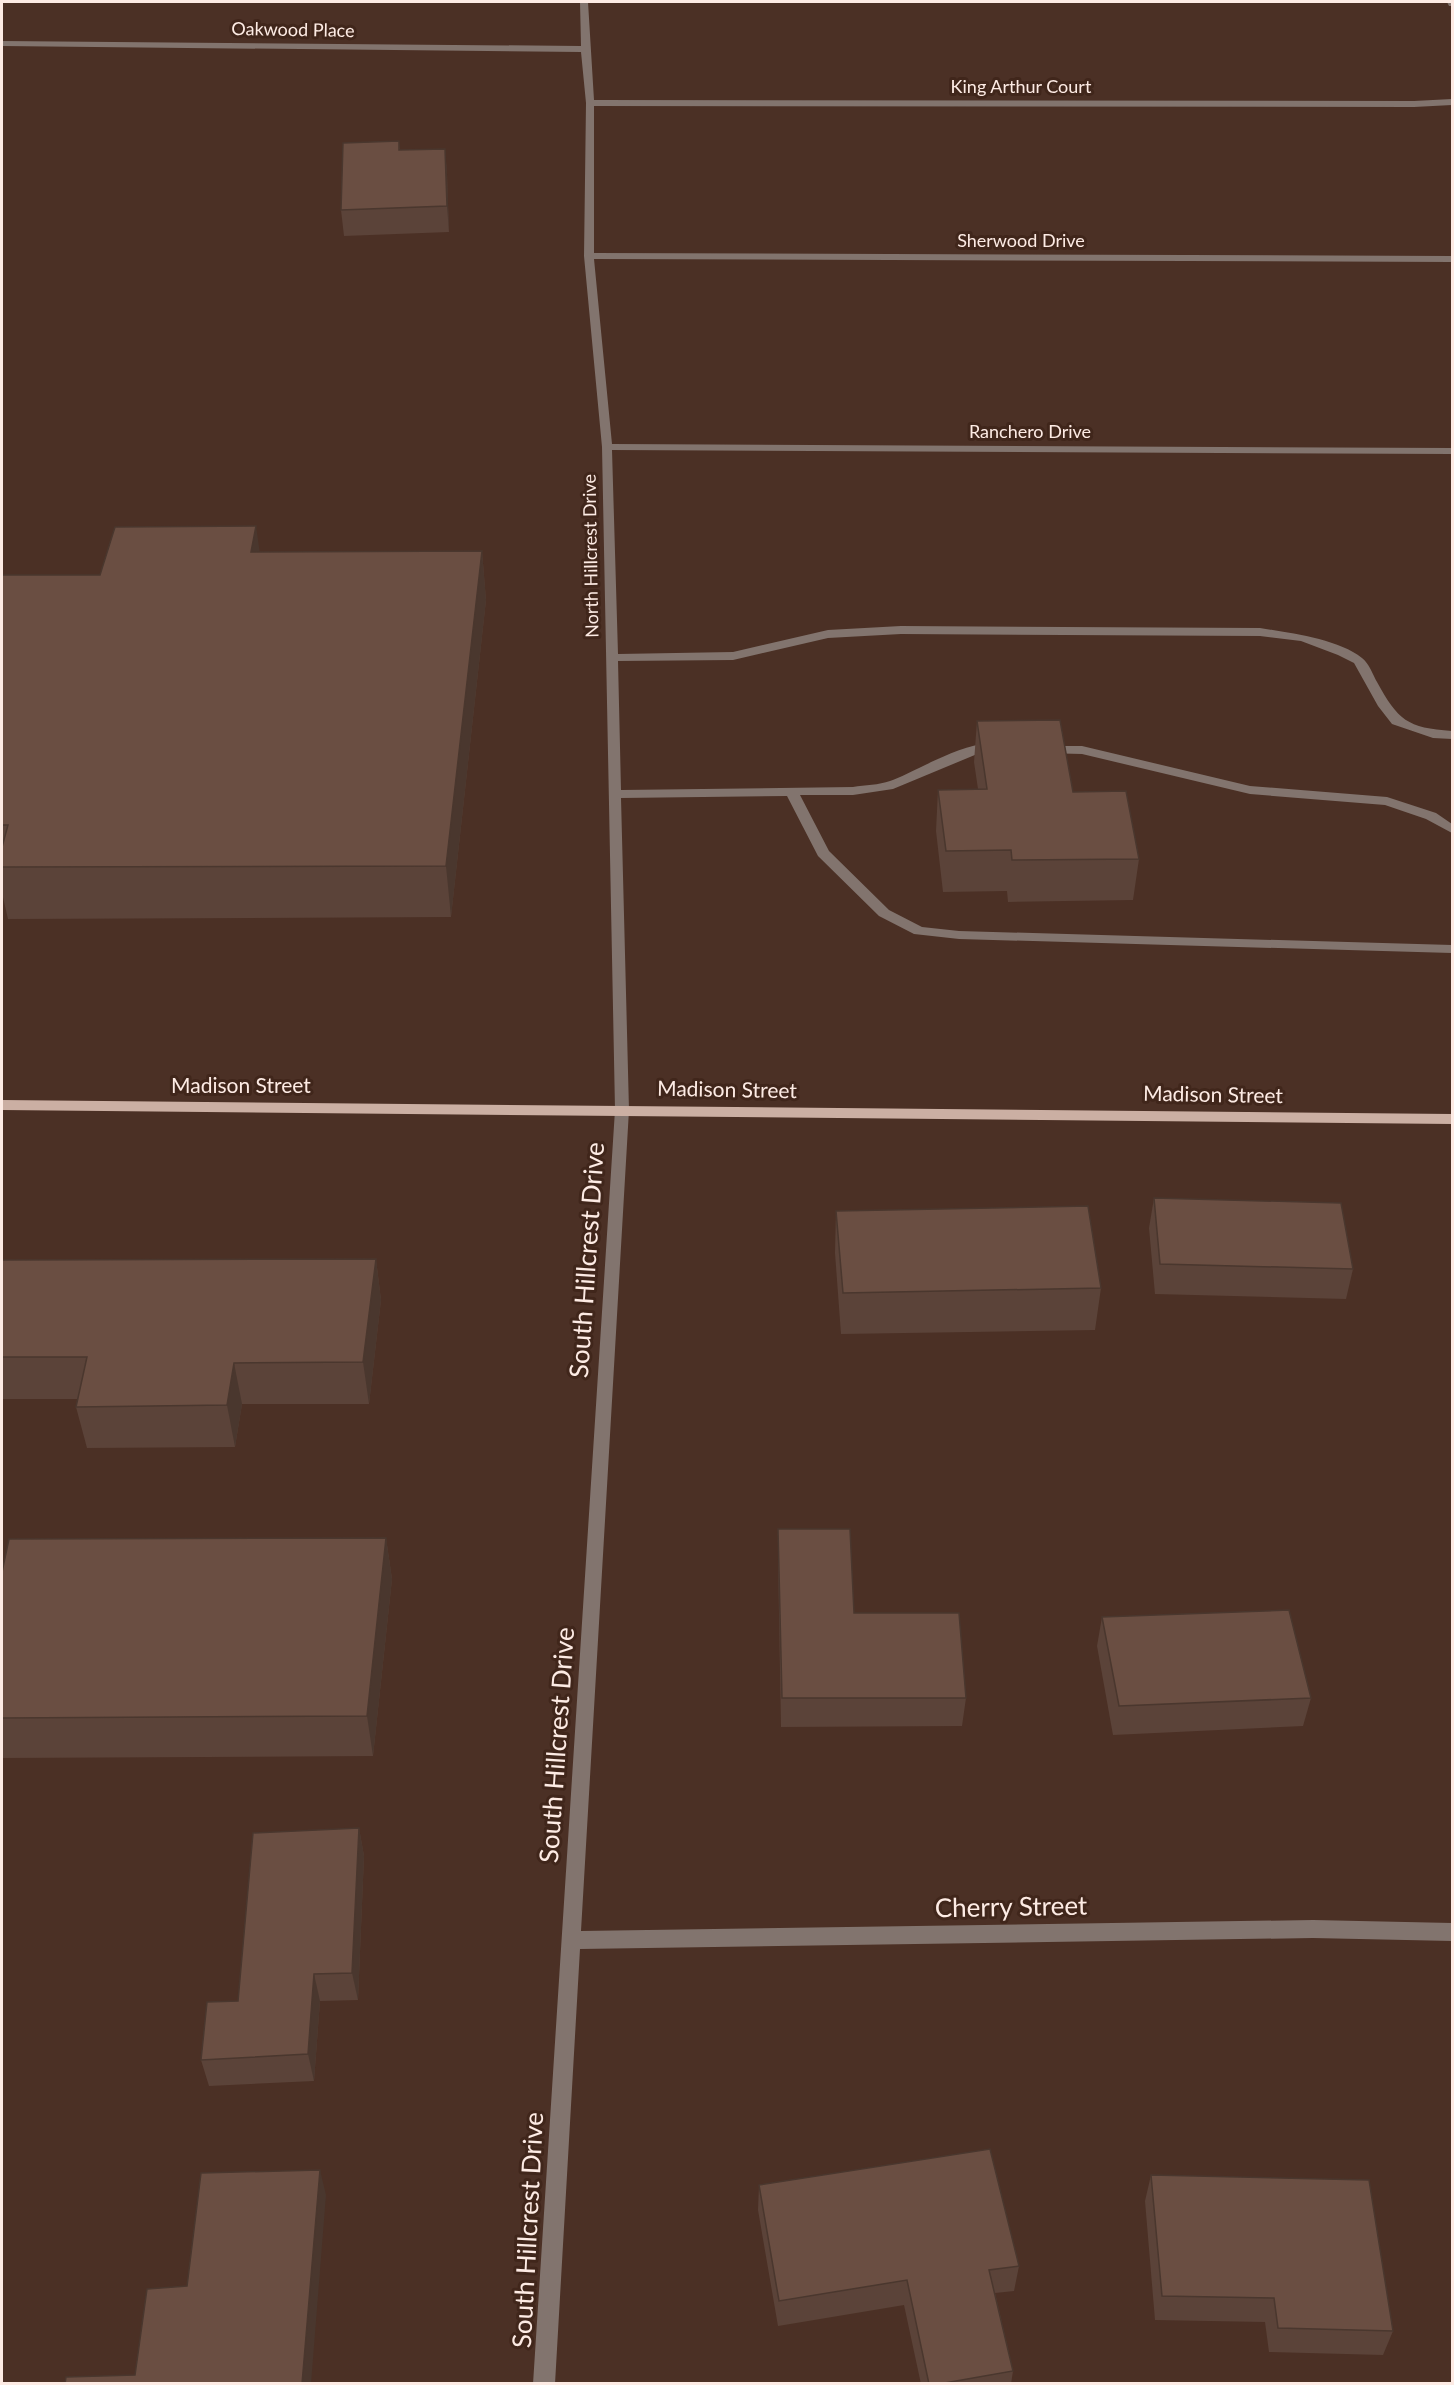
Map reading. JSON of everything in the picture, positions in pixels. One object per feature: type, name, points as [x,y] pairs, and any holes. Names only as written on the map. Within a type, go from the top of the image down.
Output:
[{"type":"main road","name":"Madison Street","points":[[2,1105],[1452,1119]]},
{"type":"street","name":"North Hillcrest Drive","points":[[584,2],[590,103],[589,256],[607,447],[622,1110]]},
{"type":"street","name":"Oakwood Place","points":[[2,44],[585,49]]},
{"type":"street","name":"King Arthur Court","points":[[590,103],[1414,104],[1452,102]]},
{"type":"street","name":"Sherwood Drive","points":[[589,256],[1452,259]]},
{"type":"street","name":"Ranchero Drive","points":[[607,447],[1452,451]]},
{"type":"street","points":[[612,658],[733,656],[828,634],[901,630],[1260,632],[1303,638],[1342,652],[1359,662],[1384,706],[1396,721],[1433,734],[1452,735]]},
{"type":"street","points":[[615,794],[853,791],[893,785],[925,769],[980,748],[1003,749]]},
{"type":"street","points":[[1037,749],[1082,750],[1250,790],[1387,801],[1431,816],[1452,829]]},
{"type":"street","points":[[792,792],[823,853],[884,913],[919,930],[971,935],[1452,949]]},
{"type":"street","name":"South Hillcrest Drive","points":[[544,2384],[622,1110]]},
{"type":"street","name":"Cherry Street","points":[[570,1940],[1314,1929],[1452,1932]]},
{"type":"building","points":[[399,141],[399,150],[445,149],[447,206],[341,210],[343,143]]},
{"type":"building","points":[[256,526],[251,552],[482,551],[446,866],[2,867],[2,847],[8,825],[2,825],[2,575],[100,575],[115,527]]},
{"type":"building","points":[[1060,720],[1073,792],[1126,791],[1139,859],[1012,860],[1011,850],[946,851],[938,790],[987,789],[977,721]]},
{"type":"building","points":[[1154,1198],[1341,1203],[1353,1269],[1160,1264]]},
{"type":"building","points":[[1088,1206],[1101,1288],[843,1293],[836,1211]]},
{"type":"building","points":[[376,1259],[363,1362],[234,1363],[227,1405],[76,1407],[87,1357],[2,1357],[2,1260]]},
{"type":"building","points":[[778,1529],[850,1529],[854,1613],[959,1613],[966,1698],[782,1698]]},
{"type":"building","points":[[386,1538],[367,1716],[2,1718],[2,1572],[9,1539]]},
{"type":"building","points":[[1289,1610],[1311,1698],[1119,1706],[1102,1617]]},
{"type":"building","points":[[359,1828],[352,1973],[314,1974],[308,2054],[201,2060],[207,2002],[238,2001],[253,1833]]},
{"type":"building","points":[[990,2149],[1019,2266],[989,2270],[1013,2371],[929,2384],[907,2280],[779,2301],[759,2185]]},
{"type":"building","points":[[320,2170],[302,2384],[65,2384],[66,2377],[135,2375],[147,2289],[187,2286],[201,2173]]},
{"type":"building","points":[[1151,2175],[1369,2180],[1393,2331],[1278,2328],[1274,2298],[1162,2296]]}]
